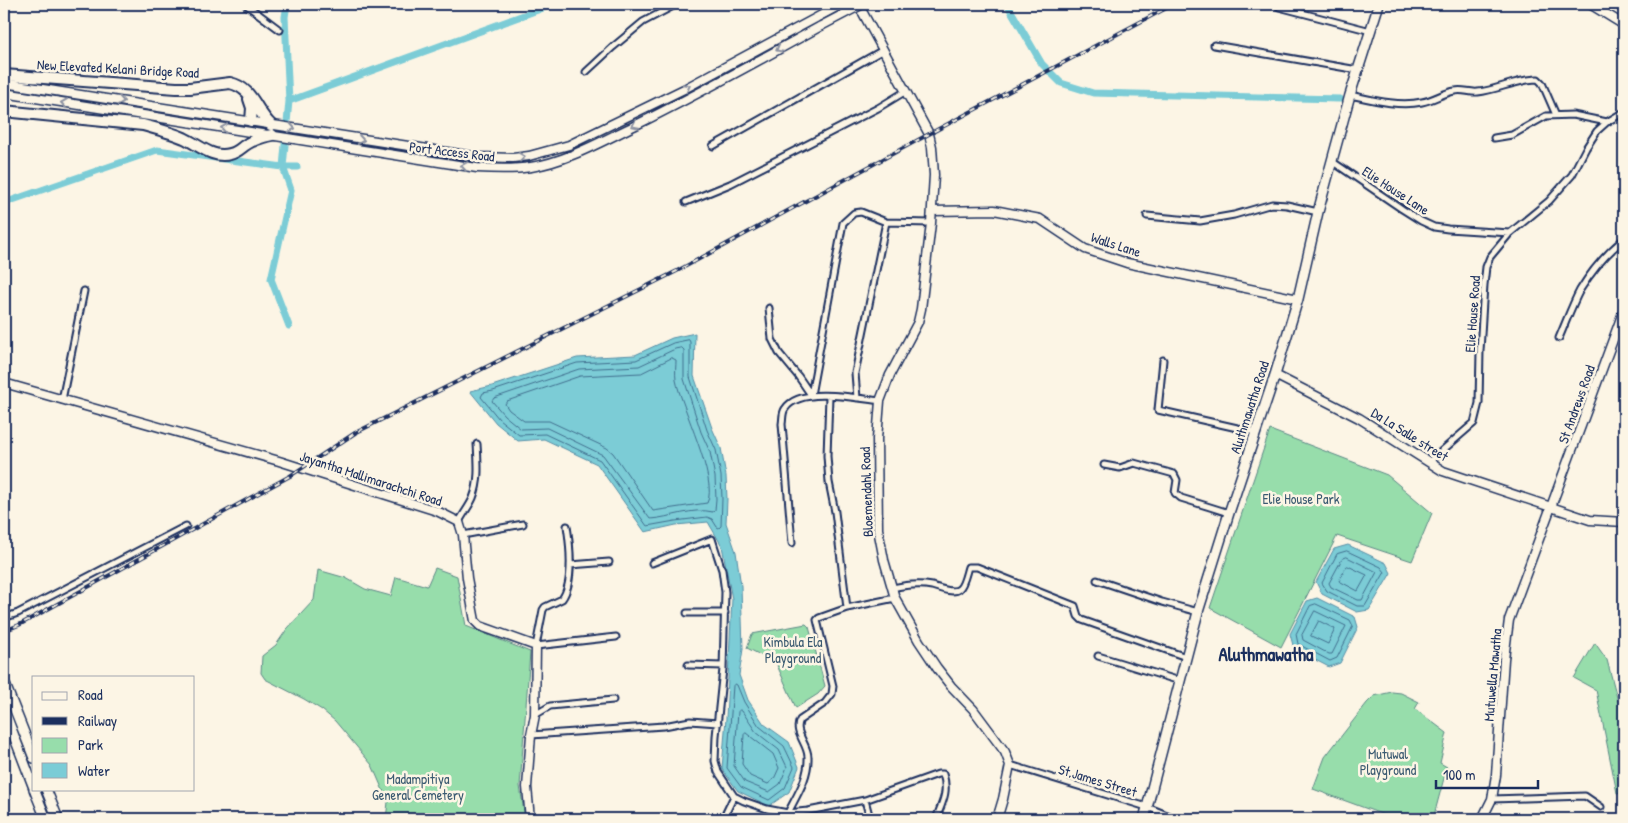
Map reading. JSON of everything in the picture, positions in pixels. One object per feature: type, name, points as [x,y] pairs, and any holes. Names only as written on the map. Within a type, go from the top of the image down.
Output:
[{"type":"highway","name":"New Elevated Kelani Bridge Road","points":[[4,75],[176,88],[230,83],[242,88]]},
{"type":"highway","points":[[242,88],[252,108],[250,126],[244,146]]},
{"type":"highway","points":[[4,111],[143,125],[164,130],[222,156],[238,151],[272,130],[248,92],[242,88]]},
{"type":"main road","name":"Port Access Road","points":[[272,130],[313,132],[479,157],[513,158],[529,156],[551,151],[590,135],[684,88],[842,4]]},
{"type":"main road","points":[[856,4],[906,91]]},
{"type":"main road","name":"Port Access Road","points":[[4,83],[272,130],[313,143],[478,168],[513,169],[531,167],[563,158],[595,145],[689,98],[863,4]]},
{"type":"main road","name":"Aluthmawatha Road","points":[[1144,819],[1198,612],[1298,299],[1318,212],[1350,95],[1379,4]]},
{"type":"main road","points":[[1590,4],[1624,26]]},
{"type":"main road","name":"Bloemendahl Road","points":[[906,91],[929,134],[934,175],[932,211],[918,322],[890,375],[880,401],[876,439],[878,528],[884,560],[895,598],[919,641],[937,668],[973,709],[1005,752],[1010,764]]},
{"type":"main road","name":"Port Access Road","points":[[4,93],[250,126]]},
{"type":"main road","name":"Walls Lane","points":[[932,211],[994,210],[1040,219],[1085,249],[1127,263],[1298,299]]},
{"type":"main road","name":"St Andrews Road","points":[[1550,508],[1624,310]]},
{"type":"main road","name":"Da La Salle street","points":[[1275,375],[1359,418],[1443,470],[1550,508],[1590,520],[1624,522]]},
{"type":"main road","name":"Jayantha Mallimarachchi Road","points":[[4,384],[279,460],[428,508],[459,522]]},
{"type":"main road","name":"Mutuwella Mawatha","points":[[1482,819],[1492,799],[1496,775],[1508,627],[1550,508]]},
{"type":"main road","points":[[459,522],[463,535],[467,578],[475,621],[480,626],[536,646],[535,715],[531,734],[527,787],[530,819]]},
{"type":"main road","points":[[4,682],[32,753]]},
{"type":"main road","points":[[4,710],[32,784]]},
{"type":"main road","points":[[997,819],[1010,764]]},
{"type":"main road","points":[[34,790],[46,819]]},
{"type":"main road","points":[[46,790],[58,819]]},
{"type":"street","points":[[245,4],[280,30]]},
{"type":"street","points":[[586,72],[643,22],[677,4]]},
{"type":"street","points":[[1278,7],[1371,30]]},
{"type":"street","points":[[1214,44],[1358,70]]},
{"type":"street","points":[[713,146],[883,50]]},
{"type":"street","points":[[1350,95],[1392,104],[1420,103],[1453,91],[1464,90],[1476,93],[1518,81],[1538,79],[1542,83],[1556,115]]},
{"type":"street","points":[[686,202],[730,184],[878,108],[906,91]]},
{"type":"street","name":"Elie House Road","points":[[1429,462],[1474,423],[1479,403],[1480,352],[1486,267],[1490,257],[1510,233],[1549,201],[1572,175],[1591,139],[1607,122],[1624,112]]},
{"type":"street","points":[[1494,138],[1512,134],[1546,116],[1573,115],[1607,122]]},
{"type":"street","name":"Elie House Lane","points":[[1333,162],[1402,209],[1434,227],[1510,233]]},
{"type":"street","points":[[1147,216],[1200,221],[1234,215],[1272,204],[1287,205],[1318,212]]},
{"type":"street","points":[[811,395],[843,223],[854,212],[861,212],[886,222],[931,223]]},
{"type":"street","points":[[857,398],[855,373],[886,222]]},
{"type":"street","points":[[1560,338],[1580,290],[1615,247],[1624,239]]},
{"type":"street","points":[[62,400],[84,291]]},
{"type":"street","points":[[768,308],[772,339],[779,353],[811,395]]},
{"type":"street","points":[[1163,360],[1158,410],[1255,432]]},
{"type":"street","points":[[792,543],[782,424],[783,411],[788,405],[811,395],[880,401]]},
{"type":"street","points":[[829,396],[827,456],[829,482],[835,512],[847,608]]},
{"type":"street","points":[[459,522],[476,489],[478,471],[477,444]]},
{"type":"street","points":[[1104,466],[1120,468],[1134,463],[1174,474],[1178,480],[1175,493],[1178,496],[1229,513]]},
{"type":"street","points":[[463,535],[523,524]]},
{"type":"street","points":[[4,618],[18,613],[186,526]]},
{"type":"street","points":[[567,526],[570,565],[565,596],[543,610],[536,646],[616,638]]},
{"type":"street","points":[[652,563],[712,539],[722,570],[725,592],[723,666],[715,761],[718,772],[734,796],[756,806],[788,813],[808,812],[865,800],[938,774],[943,774],[947,789],[946,796],[936,819]]},
{"type":"street","points":[[570,565],[609,562]]},
{"type":"street","points":[[892,588],[925,584],[957,591],[960,589],[968,567],[977,567],[1075,606],[1078,616],[1082,620],[1186,657]]},
{"type":"street","points":[[1097,580],[1198,612]]},
{"type":"street","points":[[785,819],[807,773],[809,755],[797,724],[825,703],[832,694],[833,686],[817,620],[847,608],[895,598]]},
{"type":"street","points":[[686,613],[725,613]]},
{"type":"street","points":[[1098,656],[1180,681]]},
{"type":"street","points":[[688,664],[723,666]]},
{"type":"street","points":[[535,715],[550,706],[613,700]]},
{"type":"street","points":[[531,734],[664,726],[690,721],[718,723]]},
{"type":"street","name":"St.James Street","points":[[1010,764],[1147,807],[1178,819]]},
{"type":"street","points":[[723,819],[734,796]]},
{"type":"street","points":[[1492,799],[1585,796],[1601,807]]},
{"type":"street","points":[[865,800],[870,819]]},
{"type":"green space","name":"Elie House Park","points":[[1270,430],[1387,475],[1432,513],[1412,561],[1337,536],[1281,647],[1210,608]]},
{"type":"green space","name":"Madampitiya General Cemetery","points":[[435,568],[457,576],[466,626],[530,652],[520,786],[525,819],[386,819],[388,802],[372,765],[335,721],[304,699],[265,679],[261,673],[262,656],[276,645],[287,629],[314,600],[318,570],[346,578],[365,589],[391,596],[396,577],[427,586]]},
{"type":"green space","name":"Kimbula Ela Playground","points":[[806,624],[809,627],[825,686],[818,694],[796,708],[776,663],[747,648],[752,634]]},
{"type":"green space","points":[[1595,643],[1607,660],[1624,724],[1624,795],[1617,793],[1596,690],[1574,678]]},
{"type":"green space","name":"Mutuwal Playground","points":[[1392,692],[1401,693],[1419,702],[1415,709],[1447,733],[1440,763],[1447,767],[1433,819],[1395,819],[1313,789],[1325,757],[1367,703],[1374,696]]},
{"type":"water","points":[[695,333],[694,376],[721,448],[726,476],[726,523],[736,552],[741,586],[743,649],[739,675],[748,700],[764,724],[789,742],[799,767],[789,792],[769,806],[738,791],[722,769],[732,599],[722,546],[708,522],[676,525],[645,532],[597,464],[544,439],[518,441],[496,423],[470,391],[492,386],[577,358],[635,355],[672,338]]},
{"type":"water","points":[[1348,545],[1386,563],[1391,573],[1369,610],[1357,612],[1322,594],[1316,582],[1334,549]]},
{"type":"water","points":[[1317,598],[1355,617],[1358,627],[1340,663],[1329,667],[1294,649],[1290,634],[1307,601]]},
{"type":"waterway","points":[[287,4],[285,17],[289,101],[554,4]]},
{"type":"waterway","points":[[1007,4],[1042,64],[1061,83],[1093,93],[1340,99]]},
{"type":"waterway","points":[[289,101],[283,167],[291,190],[271,279],[289,326]]},
{"type":"waterway","points":[[4,203],[157,150],[283,167],[297,167]]},
{"type":"railway","points":[[4,631],[19,625],[290,476],[355,433],[677,271],[1174,4]]},
{"type":"district","name":"Aluthmawatha","points":[[1266,654]]}]
